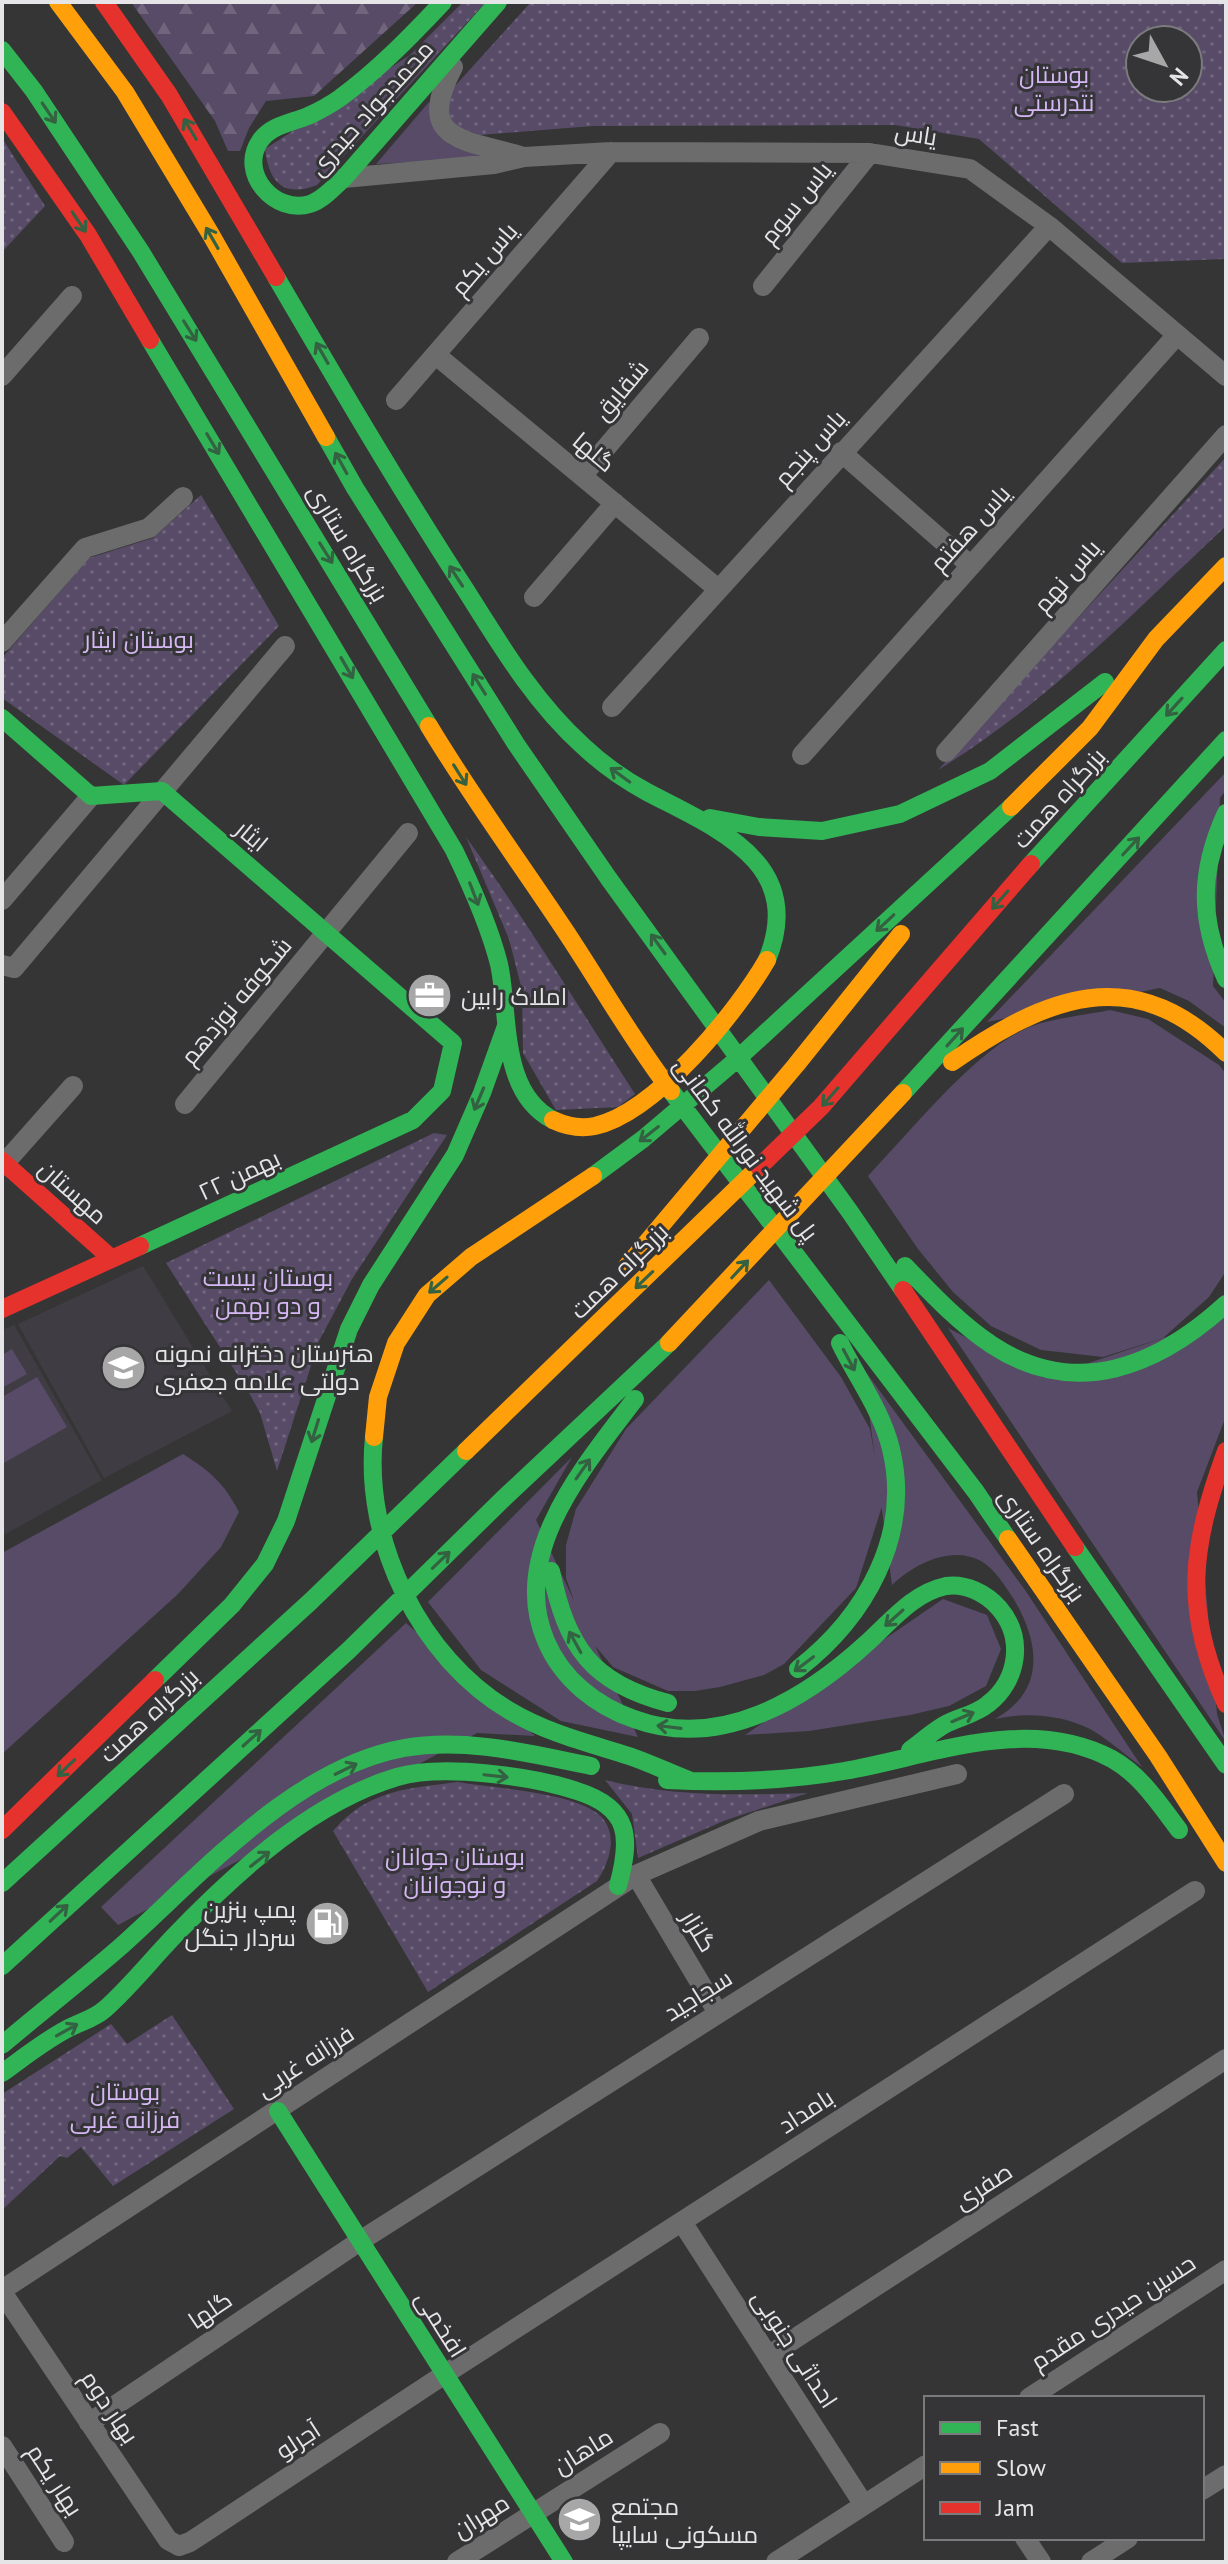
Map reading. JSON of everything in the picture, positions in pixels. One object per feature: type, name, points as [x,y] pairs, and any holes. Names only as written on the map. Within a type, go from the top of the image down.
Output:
[{"type":"main road","name":"بزرگراه ستاری","points":[[58,2],[125,92],[234,274],[355,488],[516,744],[609,879],[704,1007]]},
{"type":"main road","points":[[2,112],[94,245],[454,850],[473,890],[499,967],[506,1026],[518,1076],[527,1098],[550,1120],[574,1127],[595,1126],[614,1119],[691,1059],[748,990],[767,959],[776,927],[772,890],[757,858],[730,835],[623,779],[562,726],[525,680],[421,522],[161,81],[104,2]]},
{"type":"main road","name":"محمدجواد حیدری","points":[[443,2],[375,72],[337,101],[310,116],[266,133],[257,145],[253,158],[259,186],[269,196],[295,206],[310,204],[322,197],[344,178],[498,2]]},
{"type":"main road","name":"بزرگراه ستاری","points":[[2,50],[34,91],[141,252],[463,782],[563,927],[650,1063]]},
{"type":"main road","points":[[691,1781],[629,1756],[571,1740],[494,1701],[449,1661],[418,1620],[407,1600],[380,1521],[373,1483],[372,1459],[378,1400],[387,1362],[404,1327],[429,1292],[460,1266],[530,1221],[652,1132],[781,1020],[983,832],[1091,727],[1149,648],[1226,566]]},
{"type":"main road","points":[[687,814],[759,827],[822,831],[900,814],[990,771],[1149,648]]},
{"type":"main road","name":"بزرگراه همت","points":[[2,1883],[311,1601],[821,1107],[1035,859],[1226,650]]},
{"type":"main road","points":[[2,718],[91,796],[162,791]]},
{"type":"main road","points":[[2,1966],[349,1650],[504,1498],[687,1326],[1226,740]]},
{"type":"main road","name":"ایثار","points":[[162,791],[453,1043]]},
{"type":"main road","points":[[1226,813],[1214,836],[1206,865],[1204,899],[1208,932],[1226,979]]},
{"type":"main road","points":[[489,1430],[796,1065],[983,832]]},
{"type":"main road","points":[[895,1103],[987,1038],[1029,1013],[1068,999],[1106,995],[1139,1000],[1174,1014],[1202,1030],[1226,1053]]},
{"type":"main road","name":"پل شهید نورالله کمانی","points":[[704,1007],[850,1212]]},
{"type":"main road","points":[[2,1830],[232,1605],[265,1564],[286,1521],[349,1329],[371,1285],[455,1155],[506,1026]]},
{"type":"main road","name":"۲۲ بهمن","points":[[2,1309],[413,1120],[442,1091],[453,1043]]},
{"type":"main road","name":"پل شهید نورالله کمانی","points":[[650,1063],[804,1264]]},
{"type":"main road","name":"مهستان","points":[[3,1163],[112,1259]]},
{"type":"main road","name":"بزرگراه ستاری","points":[[850,1212],[1140,1643],[1226,1765]]},
{"type":"main road","points":[[850,1212],[982,1338],[1009,1355],[1037,1365],[1105,1372],[1146,1362],[1184,1340],[1226,1304]]},
{"type":"main road","name":"بزرگراه ستاری","points":[[804,1264],[976,1492],[1126,1708],[1226,1863]]},
{"type":"main road","points":[[778,1680],[802,1667],[820,1650],[844,1626],[866,1595],[889,1543],[896,1496],[891,1447],[804,1264]]},
{"type":"main road","points":[[687,1326],[579,1473],[562,1504],[538,1560],[532,1594],[541,1635],[560,1666],[602,1707],[654,1726],[679,1729],[721,1726],[785,1705],[835,1671],[903,1610],[936,1589],[963,1584],[994,1603],[1013,1628],[1017,1655],[1007,1683],[985,1707],[942,1726],[898,1759]]},
{"type":"main road","points":[[1226,1451],[1215,1479],[1200,1543],[1197,1578],[1198,1612],[1205,1656],[1226,1704]]},
{"type":"main road","points":[[562,1504],[551,1571],[556,1596],[575,1647],[593,1666],[634,1695],[684,1704]]},
{"type":"main road","points":[[2,2045],[246,1836],[311,1787],[344,1768],[379,1754],[452,1744],[498,1748],[621,1773],[691,1781],[779,1779],[848,1770],[989,1741],[1030,1737],[1090,1749],[1113,1759],[1134,1774],[1193,1847],[1226,1874]]},
{"type":"main road","points":[[2,2073],[64,2030],[102,2012],[185,1925],[310,1819],[361,1791],[399,1777],[440,1772],[498,1777],[580,1792],[601,1800],[617,1812],[628,1834],[627,1881]]},
{"type":"main road","name":"افخمی","points":[[278,2111],[564,2562]]},
{"type":"street","points":[[470,34],[440,92],[437,109],[445,129],[455,137],[524,157]]},
{"type":"street","name":"یاس","points":[[524,157],[611,152],[870,153],[970,169],[1049,226],[1226,376]]},
{"type":"street","name":"یاس یکم","points":[[396,400],[611,152]]},
{"type":"street","name":"یاس سوم","points":[[763,286],[870,153]]},
{"type":"street","points":[[344,178],[494,164],[524,157]]},
{"type":"street","name":"یاس پنجم","points":[[612,707],[1049,226]]},
{"type":"street","points":[[2,376],[72,296]]},
{"type":"street","name":"یاس هفتم","points":[[802,755],[1177,335]]},
{"type":"street","name":"شقایق","points":[[582,476],[699,338]]},
{"type":"street","name":"گلها","points":[[436,355],[718,589]]},
{"type":"street","name":"یاس نهم","points":[[946,752],[1226,435]]},
{"type":"street","points":[[841,452],[971,566]]},
{"type":"street","points":[[2,642],[85,548],[149,528],[183,497]]},
{"type":"street","points":[[534,597],[615,503]]},
{"type":"street","points":[[2,965],[14,968],[285,646]]},
{"type":"street","points":[[2,900],[91,796]]},
{"type":"street","name":"شکوفه نوزدهم","points":[[185,1104],[408,833]]},
{"type":"street","points":[[3,1163],[73,1086]]},
{"type":"street","name":"فرزانه غربی","points":[[2,2291],[627,1881],[759,1821],[957,1774]]},
{"type":"street","name":"سجاجید","points":[[360,2241],[1064,1794]]},
{"type":"street","name":"گلزار","points":[[627,1881],[718,2013]]},
{"type":"street","name":"بامداد","points":[[445,2374],[1195,1891]]},
{"type":"street","name":"صفری","points":[[768,2356],[1226,2059]]},
{"type":"street","name":"احداثی جنوبی","points":[[682,2222],[864,2505]]},
{"type":"street","name":"گلها","points":[[89,2423],[360,2241]]},
{"type":"street","name":"حسین حیدری مقدم","points":[[1032,2396],[1226,2270]]},
{"type":"street","name":"بهار دوم","points":[[2,2291],[168,2540],[179,2546]]},
{"type":"street","name":"آجرلو","points":[[179,2546],[190,2542],[445,2374]]},
{"type":"street","name":"ماهان","points":[[533,2514],[660,2433]]},
{"type":"street","name":"بهار یکم","points":[[2,2446],[64,2542]]},
{"type":"street","points":[[776,2562],[924,2466]]},
{"type":"street","points":[[1204,2489],[1226,2475]]},
{"type":"street","name":"مهران","points":[[457,2562],[533,2514]]},
{"type":"street","points":[[1026,2540],[1041,2562]]},
{"type":"street","points":[[1091,2562],[1125,2540]]},
{"type":"shaded area","name":"هنرستان دخترانه نمونه دولتی علامه جعفری","points":[[143,1266],[232,1411],[104,1478],[18,1324]]},
{"type":"shaded area","points":[[14,1325],[102,1480],[2,1536],[2,1330]]},
{"type":"green space","points":[[131,2],[418,2],[314,96],[266,101],[249,128],[240,151],[228,151],[215,121]]},
{"type":"green space","points":[[463,2],[486,2],[317,185],[295,190],[274,178],[265,149],[410,55]]},
{"type":"green space","name":"بوستان نتدرستی","points":[[531,2],[1226,2],[1226,259],[1122,263],[979,139],[895,125],[593,126],[480,135],[457,127],[450,118],[446,96]]},
{"type":"green space","points":[[429,102],[431,115],[449,144],[491,158],[376,164]]},
{"type":"green space","points":[[2,138],[45,206],[2,252]]},
{"type":"green space","points":[[1226,457],[1226,526],[1052,687],[938,770]]},
{"type":"green space","name":"بوستان ایثار","points":[[201,495],[279,626],[124,785],[2,698],[2,658],[89,558],[153,538]]},
{"type":"green space","points":[[1226,772],[1226,790],[1220,798],[1213,986],[1226,1003],[1226,1028],[1189,1001],[1160,988],[987,1022]]},
{"type":"green space","points":[[466,837],[635,1094],[618,1107],[556,1110],[523,1053],[522,990],[509,939]]},
{"type":"green space","points":[[1110,1010],[1148,1019],[1219,1065],[1226,1074],[1226,1271],[1209,1297],[1163,1338],[1103,1357],[1041,1350],[991,1326],[953,1292],[918,1249],[868,1176],[963,1075],[1005,1041],[1043,1023]]},
{"type":"green space","name":"بوستان بیست و دو بهمن","points":[[434,1133],[447,1135],[352,1279],[319,1341],[277,1471],[260,1413],[166,1263]]},
{"type":"green space","points":[[769,1280],[841,1377],[870,1429],[883,1503],[856,1588],[784,1664],[764,1675],[720,1687],[668,1691],[613,1667],[586,1635],[566,1578],[566,1545],[576,1509],[626,1429]]},
{"type":"green space","points":[[1226,1317],[1226,1416],[1197,1492],[1217,1714],[1226,1742],[948,1328],[1044,1378]]},
{"type":"green space","points":[[12,1349],[27,1374],[2,1388],[2,1355]]},
{"type":"green space","points":[[863,1368],[1025,1590],[1142,1767],[1103,1737],[1079,1724],[1043,1716],[995,1719],[1012,1708],[1023,1694],[1030,1680],[1033,1648],[1013,1598],[986,1564],[969,1557],[945,1556],[911,1570],[892,1585]]},
{"type":"green space","points":[[37,1377],[67,1427],[2,1464],[2,1397]]},
{"type":"green space","points":[[183,1454],[216,1479],[239,1512],[221,1547],[178,1594],[2,1754],[2,1553]]},
{"type":"green space","points":[[572,1457],[536,1520],[638,1737],[561,1721],[481,1670],[428,1602]]},
{"type":"green space","points":[[943,1599],[987,1615],[1001,1649],[986,1686],[949,1706],[910,1715],[809,1731],[745,1735]]},
{"type":"green space","points":[[406,1623],[535,1736],[477,1733],[118,1925],[101,1907]]},
{"type":"green space","points":[[605,1780],[681,1792],[808,1793],[726,1820],[638,1858],[632,1814]]},
{"type":"green space","name":"بوستان جوانان و نوجوانان","points":[[457,1782],[550,1796],[584,1806],[597,1813],[609,1829],[609,1856],[597,1881],[428,1992],[333,1831],[361,1807],[390,1793]]},
{"type":"green space","name":"بوستان فرزانه غربی","points":[[172,2015],[234,2109],[113,2186],[81,2147],[67,2158],[60,2156],[2,2210],[2,2094],[111,2024],[127,2044]]},
{"type":"traffic: fast","points":[[443,2],[381,64],[340,98],[308,116],[276,128],[260,141],[254,153],[254,166],[264,189],[284,203],[297,206],[315,202],[328,193],[498,2]]},
{"type":"traffic: fast","points":[[2,50],[34,91],[141,252],[429,726]]},
{"type":"traffic: fast","points":[[276,277],[442,553],[534,693],[566,729],[605,765],[725,835],[748,853],[765,873],[775,897],[776,926],[767,960]]},
{"type":"traffic: fast","points":[[150,340],[454,850],[480,906],[499,964],[515,1072],[523,1091],[536,1107],[553,1120]]},
{"type":"traffic: fast","points":[[326,437],[516,744],[903,1290]]},
{"type":"traffic: fast","points":[[1031,864],[1226,650]]},
{"type":"traffic: fast","points":[[710,818],[759,827],[822,831],[900,814],[990,771],[1105,682]]},
{"type":"traffic: fast","points":[[2,718],[91,796],[162,791],[453,1043],[442,1091],[413,1120],[140,1246]]},
{"type":"traffic: fast","points":[[903,1093],[1226,740]]},
{"type":"traffic: fast","points":[[593,1176],[643,1139],[735,1061],[1011,807]]},
{"type":"traffic: fast","points":[[1226,813],[1211,856],[1206,896],[1211,936],[1226,979]]},
{"type":"traffic: fast","points":[[155,1680],[232,1605],[265,1564],[286,1521],[349,1329],[371,1285],[455,1155],[506,1026]]},
{"type":"traffic: fast","points":[[671,1091],[976,1492],[1008,1539]]},
{"type":"traffic: fast","points":[[905,1266],[957,1318],[992,1345],[1023,1362],[1054,1371],[1085,1373],[1144,1359],[1200,1326],[1226,1304]]},
{"type":"traffic: fast","points":[[2,1966],[349,1650],[669,1343]]},
{"type":"traffic: fast","points":[[798,1669],[844,1625],[862,1599],[878,1572],[895,1513],[896,1481],[887,1435],[840,1343]]},
{"type":"traffic: fast","points":[[635,1399],[575,1482],[544,1544],[537,1576],[537,1608],[546,1641],[561,1667],[594,1699],[634,1719],[666,1727],[699,1728],[730,1724],[760,1714],[818,1683],[923,1595],[946,1586],[975,1590],[994,1603],[1007,1620],[1015,1645],[1012,1671],[1006,1684],[988,1704],[944,1725],[910,1750]]},
{"type":"traffic: fast","points":[[374,1437],[373,1476],[378,1516],[388,1555],[404,1593],[449,1660],[478,1688],[524,1719],[691,1781]]},
{"type":"traffic: fast","points":[[2,1883],[311,1601],[466,1451]]},
{"type":"traffic: fast","points":[[1075,1547],[1226,1765]]},
{"type":"traffic: fast","points":[[551,1571],[565,1621],[587,1658],[619,1685],[668,1703]]},
{"type":"traffic: fast","points":[[667,1780],[734,1781],[800,1777],[844,1771],[979,1742],[1046,1740],[1080,1746],[1112,1759],[1132,1773],[1149,1791],[1179,1830]]},
{"type":"traffic: fast","points":[[2,2045],[119,1948],[250,1828],[286,1801],[363,1759],[404,1748],[451,1744],[498,1748],[591,1766]]},
{"type":"traffic: fast","points":[[2,2073],[50,2039],[105,2009],[203,1907],[280,1840],[336,1803],[397,1777],[438,1772],[487,1774],[537,1781],[595,1798],[608,1806],[623,1827],[625,1853],[618,1886]]},
{"type":"traffic: fast","points":[[278,2111],[564,2562]]},
{"type":"traffic: slow","points":[[58,2],[125,92],[210,233],[326,437]]},
{"type":"traffic: slow","points":[[1011,807],[1090,728],[1156,639],[1226,566]]},
{"type":"traffic: slow","points":[[429,726],[629,1032],[671,1091]]},
{"type":"traffic: slow","points":[[627,1266],[796,1065],[901,934]]},
{"type":"traffic: slow","points":[[553,1120],[574,1126],[595,1126],[619,1117],[643,1101],[668,1081],[715,1032],[767,960]]},
{"type":"traffic: slow","points":[[952,1062],[1021,1020],[1055,1006],[1089,998],[1123,998],[1157,1006],[1191,1024],[1226,1053]]},
{"type":"traffic: slow","points":[[669,1343],[903,1093]]},
{"type":"traffic: slow","points":[[466,1451],[759,1167]]},
{"type":"traffic: slow","points":[[374,1437],[378,1397],[396,1343],[427,1295],[471,1257],[593,1176]]},
{"type":"traffic: slow","points":[[1008,1539],[1158,1756],[1226,1863]]},
{"type":"traffic: jam","points":[[104,2],[169,95],[276,277]]},
{"type":"traffic: jam","points":[[2,112],[88,235],[150,340]]},
{"type":"traffic: jam","points":[[759,1167],[821,1107],[1031,864]]},
{"type":"traffic: jam","points":[[2,1161],[112,1259]]},
{"type":"traffic: jam","points":[[2,1309],[140,1246]]},
{"type":"traffic: jam","points":[[903,1290],[1075,1547]]},
{"type":"traffic: jam","points":[[1226,1451],[1205,1518],[1196,1578],[1197,1608],[1203,1638],[1226,1704]]},
{"type":"traffic: jam","points":[[2,1830],[155,1680]]},
{"type":"place","name":"املاک رابین","points":[[430,996]]},
{"type":"place","name":"هنرستان دخترانه نمونه دولتی علامه جعفری","points":[[124,1367]]},
{"type":"place","name":"پمپ بنزین سردار جنگل","points":[[327,1923]]},
{"type":"place","name":"مجتمع مسکونی سایپا","points":[[580,2520]]}]
